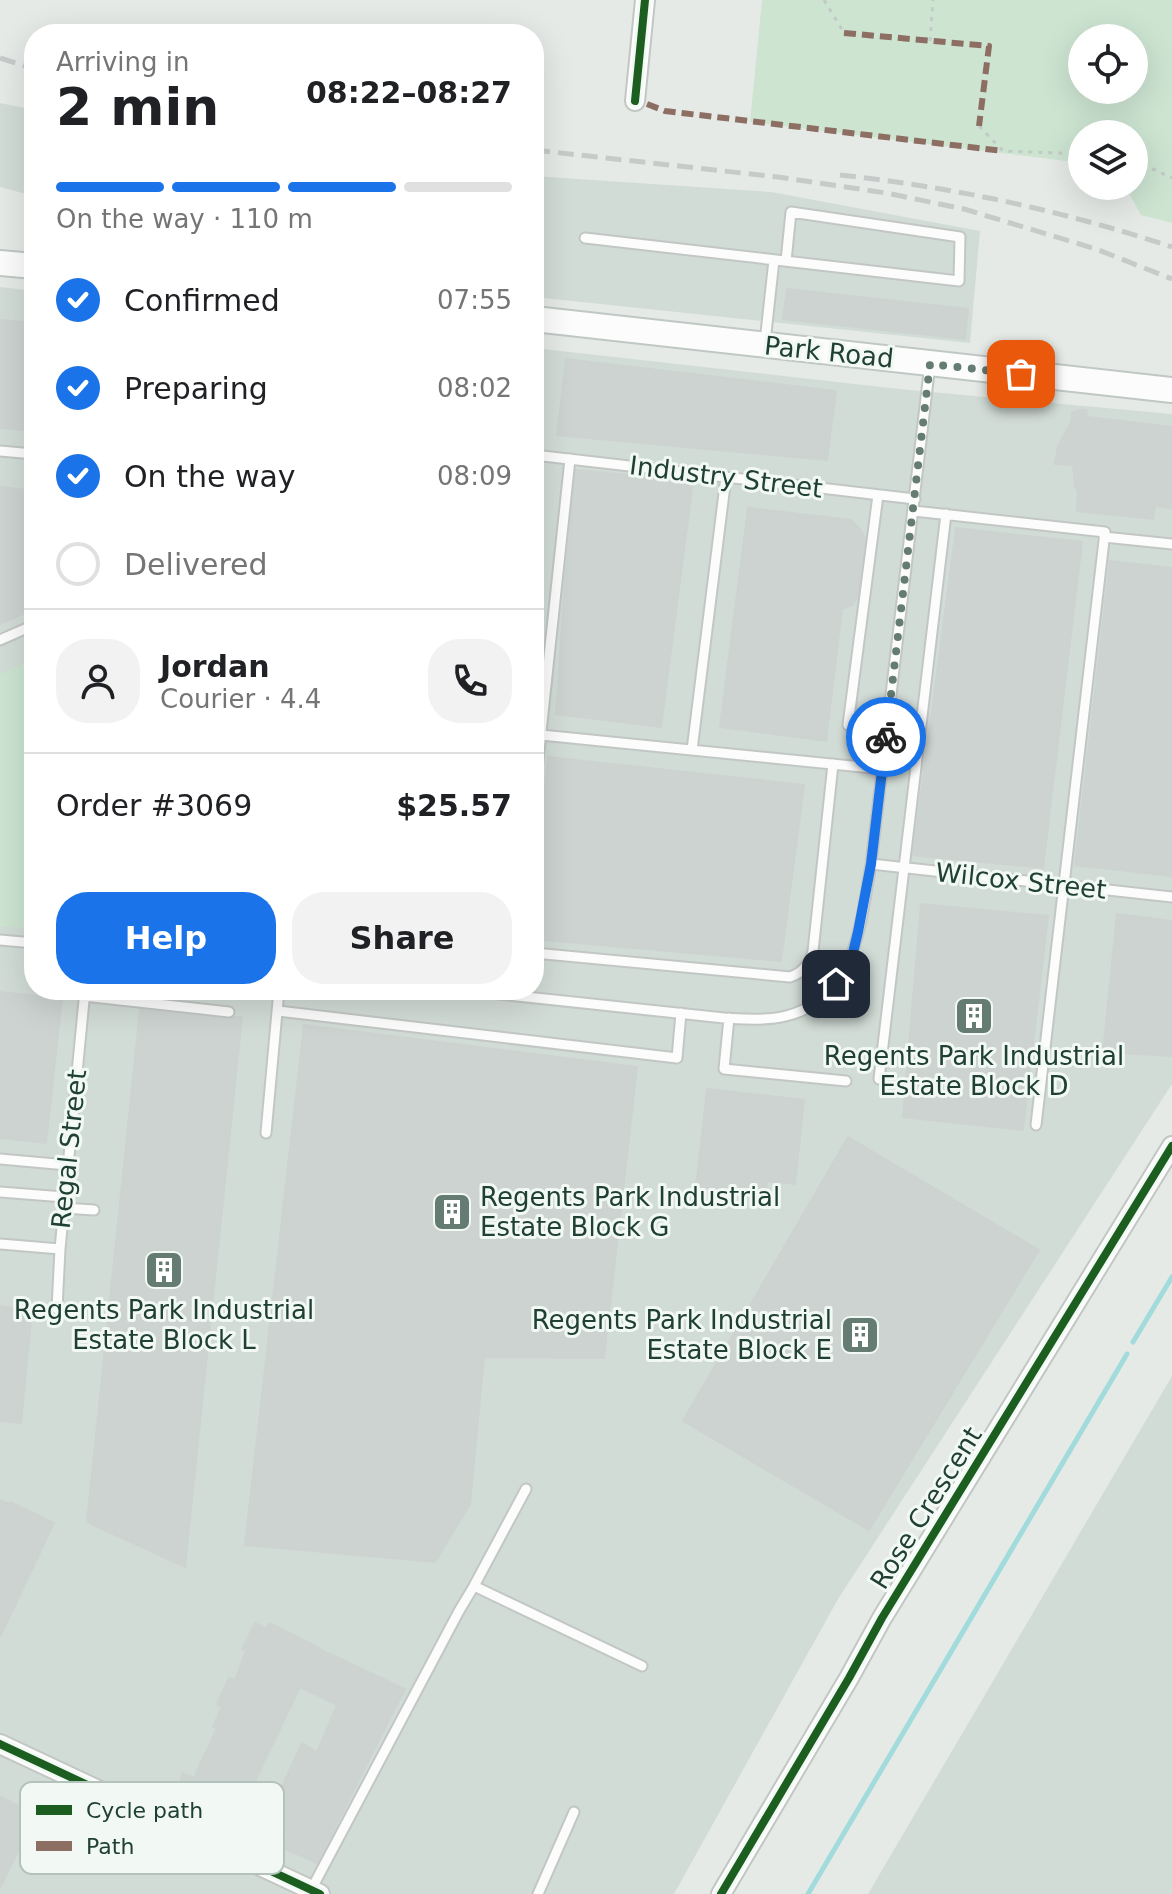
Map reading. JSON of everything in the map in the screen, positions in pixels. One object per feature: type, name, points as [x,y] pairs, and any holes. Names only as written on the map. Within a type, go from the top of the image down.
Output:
[{"type":"main road","points":[[0,263],[24,265]]},
{"type":"main road","name":"Park Road","points":[[544,320],[1172,390]]},
{"type":"street","points":[[635,101],[645,0]]},
{"type":"street","name":"Rose Crescent","points":[[721,1894],[882,1618],[1172,1146]]},
{"type":"street","points":[[0,1744],[81,1782]]},
{"type":"street","points":[[277,1874],[315,1892]]},
{"type":"lane","points":[[585,238],[959,281],[960,237],[791,212],[786,261]]},
{"type":"lane","points":[[764,345],[774,260]]},
{"type":"lane","points":[[544,997],[729,1018],[784,1017],[822,999],[851,961],[871,864],[930,364]]},
{"type":"lane","points":[[0,451],[24,453]]},
{"type":"lane","name":"Industry Street","points":[[544,457],[915,499]]},
{"type":"lane","points":[[544,706],[570,459]]},
{"type":"lane","points":[[692,750],[726,477]]},
{"type":"lane","points":[[848,725],[878,495]]},
{"type":"lane","points":[[914,511],[1105,532],[1036,1125]]},
{"type":"lane","points":[[879,1079],[946,514]]},
{"type":"lane","points":[[1104,537],[1172,544]]},
{"type":"lane","points":[[0,640],[24,629]]},
{"type":"lane","points":[[544,735],[882,769]]},
{"type":"lane","points":[[544,954],[790,977],[797,974],[811,960],[813,951],[833,764]]},
{"type":"lane","name":"Wilcox Street","points":[[871,864],[1172,897]]},
{"type":"lane","points":[[0,940],[24,942]]},
{"type":"lane","name":"Regal Street","points":[[57,1309],[83,1000]]},
{"type":"lane","points":[[137,1000],[229,1012]]},
{"type":"lane","points":[[266,1133],[279,1000]]},
{"type":"lane","points":[[278,1011],[677,1058],[681,1013]]},
{"type":"lane","points":[[729,1018],[724,1069],[846,1081]]},
{"type":"lane","points":[[0,1159],[67,1165]]},
{"type":"lane","points":[[0,1192],[94,1210]]},
{"type":"lane","points":[[0,1244],[60,1249]]},
{"type":"lane","points":[[315,1892],[459,1611],[526,1489]]},
{"type":"lane","points":[[474,1586],[642,1666]]},
{"type":"lane","points":[[538,1894],[574,1812]]},
{"type":"path","points":[[824,0],[844,33]]},
{"type":"path","points":[[930,41],[933,0]]},
{"type":"path","points":[[979,126],[1003,151],[1068,153]]},
{"type":"path","points":[[1148,167],[1172,178]]},
{"type":"shaded area","points":[[0,103],[24,108],[24,193],[0,187]]},
{"type":"shaded area","points":[[544,177],[771,192],[980,231],[970,343],[544,298]]},
{"type":"shaded area","points":[[0,287],[24,290],[24,1000],[544,1000],[544,349],[899,389],[1172,414],[1172,1084],[838,1599],[674,1894],[0,1894]]},
{"type":"shaded area","points":[[1172,1376],[1172,1894],[868,1894]]},
{"type":"green space","points":[[762,0],[1172,0],[1172,223],[1141,215],[1133,200],[1148,200],[1148,120],[1068,120],[1068,161],[750,122]]},
{"type":"green space","points":[[24,663],[23,928],[0,926],[0,674]]},
{"type":"building","points":[[787,289],[968,309],[965,339],[783,319]]},
{"type":"building","points":[[0,320],[24,322],[24,430],[0,428]]},
{"type":"building","points":[[566,359],[836,391],[827,460],[557,435]]},
{"type":"building","points":[[1086,410],[1088,417],[1172,427],[1172,508],[1155,506],[1153,519],[1077,511],[1078,492],[1073,465],[1055,464],[1058,446],[1072,421],[1072,413]]},
{"type":"building","points":[[576,470],[693,481],[661,727],[556,714]]},
{"type":"building","points":[[0,487],[24,490],[24,613],[0,624]]},
{"type":"building","points":[[748,508],[851,520],[865,539],[857,598],[852,605],[842,609],[826,741],[720,727]]},
{"type":"building","points":[[956,528],[1082,542],[1043,868],[913,855]]},
{"type":"building","points":[[1110,561],[1172,568],[1172,876],[1075,865]]},
{"type":"building","points":[[548,757],[804,785],[781,961],[544,940],[544,793]]},
{"type":"building","name":"Regents Park Industrial Estate Block D","points":[[921,904],[1048,916],[1023,1130],[903,1117]]},
{"type":"building","points":[[1117,914],[1172,921],[1171,1056],[1103,1052]]},
{"type":"building","points":[[0,992],[24,995],[24,1000],[62,1000],[46,1143],[0,1138]]},
{"type":"building","name":"Regents Park Industrial Estate Block L","points":[[140,1010],[228,1019],[242,1017],[185,1567],[87,1522]]},
{"type":"building","name":"Regents Park Industrial Estate Block G","points":[[304,1025],[637,1067],[604,1358],[484,1357],[470,1504],[435,1562],[245,1545]]},
{"type":"building","points":[[707,1089],[804,1100],[795,1184],[767,1181],[766,1195],[696,1187]]},
{"type":"building","name":"Regents Park Industrial Estate Block E","points":[[848,1137],[1039,1250],[869,1530],[683,1421]]},
{"type":"building","points":[[0,1306],[32,1310],[21,1423],[0,1421]]},
{"type":"building","points":[[0,1500],[54,1523],[0,1637]]},
{"type":"building","points":[[255,1623],[266,1629],[269,1623],[405,1689],[317,1863],[284,1848],[288,1834],[284,1832],[284,1782],[302,1743],[317,1752],[337,1705],[300,1687],[255,1782],[180,1782],[183,1773],[194,1778],[217,1728],[213,1726],[222,1707],[217,1704],[229,1678],[235,1680],[246,1651],[242,1649]]},
{"type":"building","points":[[0,1797],[20,1806],[20,1847],[0,1888]]},
{"type":"waterway","points":[[1133,1342],[1172,1277]]},
{"type":"waterway","points":[[808,1894],[1127,1354]]},
{"type":"railway","points":[[0,58],[24,66]]},
{"type":"railway","points":[[544,151],[778,177],[886,193],[964,209],[1096,249],[1172,279]]},
{"type":"railway","points":[[840,175],[924,186],[1008,202],[1090,222],[1172,247]]},
{"type":"marked path","points":[[844,33],[989,46],[979,126]]},
{"type":"marked path","points":[[647,104],[665,111],[1003,151]]},
{"type":"cycle path","points":[[635,101],[645,0]]},
{"type":"cycle path","points":[[721,1894],[882,1618],[1172,1146]]},
{"type":"cycle path","points":[[0,1744],[81,1782]]},
{"type":"cycle path","points":[[277,1874],[320,1894]]},
{"type":"way so far","points":[[886,737],[930,364],[1021,374]]},
{"type":"place","name":"Regents Park Industrial Estate Block D","points":[[974,1016]]},
{"type":"place","name":"Regents Park Industrial Estate Block G","points":[[452,1212]]},
{"type":"place","name":"Regents Park Industrial Estate Block L","points":[[164,1270]]},
{"type":"place","name":"Regents Park Industrial Estate Block E","points":[[860,1335]]},
{"type":"route","points":[[836,984],[851,961],[858,932],[871,864],[886,737]]}]
